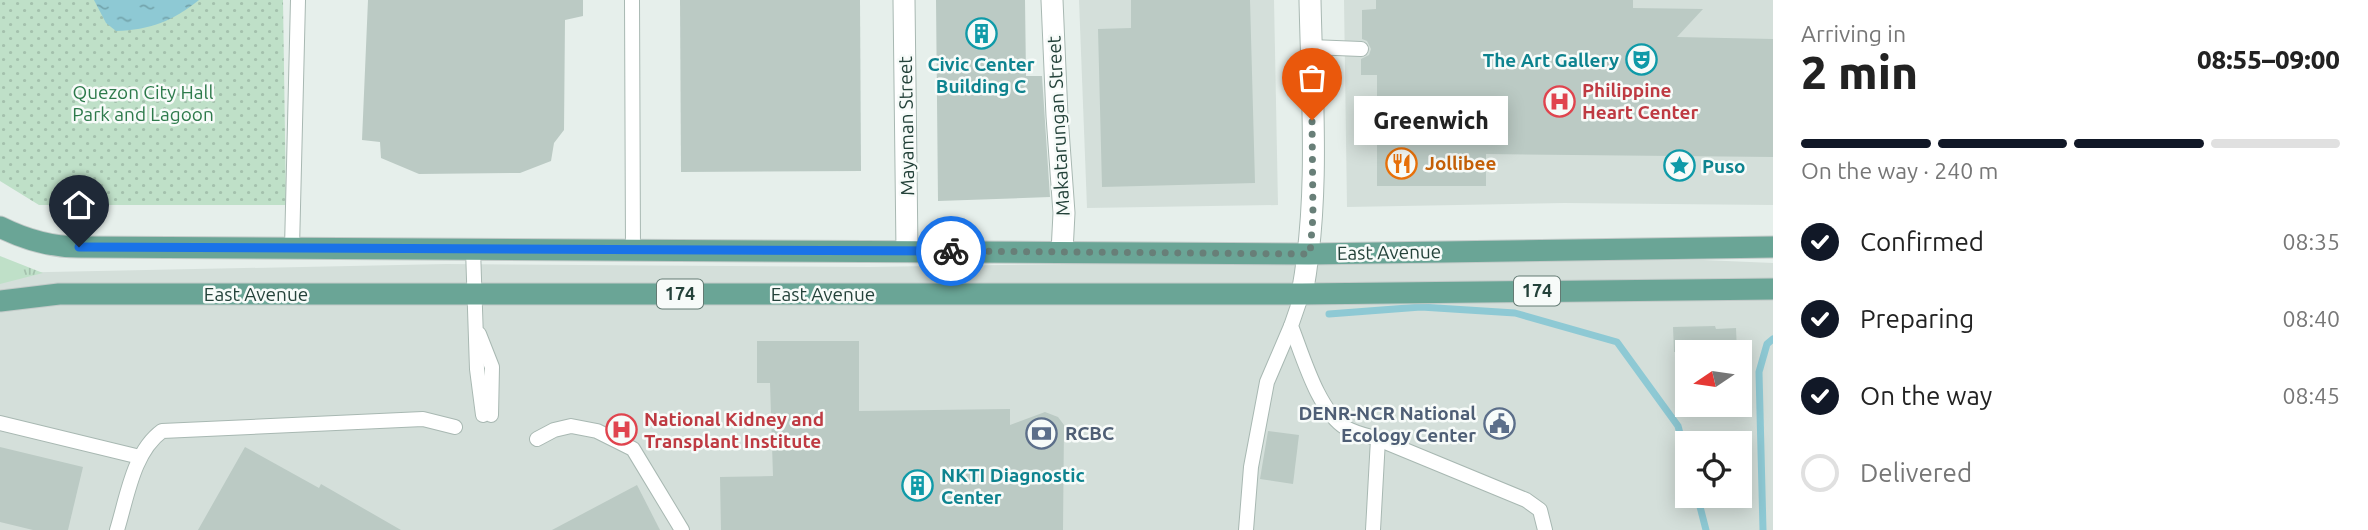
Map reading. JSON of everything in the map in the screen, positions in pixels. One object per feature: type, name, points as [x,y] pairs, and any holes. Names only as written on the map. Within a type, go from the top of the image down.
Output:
[{"type":"main road","name":"East Avenue","points":[[0,227],[36,242],[63,247],[1310,254],[1773,247]]},
{"type":"main road","name":"East Avenue","points":[[0,301],[59,294],[1302,294],[1773,289]]},
{"type":"street","name":"Mayaman Street","points":[[904,0],[907,251]]},
{"type":"street","name":"Makatarungan Street","points":[[1052,0],[1064,213],[1062,252]]},
{"type":"street","points":[[1302,294],[1310,254],[1313,216],[1310,0]]},
{"type":"lane","points":[[292,248],[298,0]]},
{"type":"lane","points":[[632,0],[633,250]]},
{"type":"lane","points":[[1311,47],[1362,49]]},
{"type":"lane","points":[[473,249],[477,369],[487,415]]},
{"type":"lane","points":[[1246,530],[1251,467],[1267,382],[1302,294]]},
{"type":"lane","points":[[1291,326],[1331,415],[1347,429],[1378,439],[1526,500],[1540,510],[1545,530]]},
{"type":"lane","points":[[117,530],[140,457],[154,437],[162,431],[423,419],[455,427]]},
{"type":"lane","points":[[0,423],[140,457]]},
{"type":"lane","points":[[537,439],[554,430],[571,426],[597,431],[633,449],[682,530]]},
{"type":"lane","points":[[1373,530],[1378,439]]},
{"type":"shaded area","points":[[1079,0],[1274,0],[1278,205],[1087,208]]},
{"type":"shaded area","name":"Philippine Heart Center","points":[[1344,0],[1773,0],[1773,205],[1564,203],[1347,207]]},
{"type":"shaded area","points":[[1703,260],[1773,263],[1773,530],[0,530],[0,273],[447,264],[869,267],[1274,261]]},
{"type":"green space","name":"Quezon City Hall Park and Lagoon","points":[[0,0],[283,0],[286,205],[39,205],[0,181]]},
{"type":"green space","points":[[0,256],[43,273],[0,284]]},
{"type":"water","points":[[94,0],[199,0],[180,14],[160,23],[140,29],[116,31],[106,23]]},
{"type":"building","points":[[368,0],[583,0],[583,16],[565,20],[564,130],[554,143],[551,161],[520,173],[419,174],[381,158],[380,142],[362,140]]},
{"type":"building","points":[[680,0],[860,0],[861,171],[681,172]]},
{"type":"building","points":[[936,0],[1025,0],[1026,76],[1042,76],[1050,197],[938,201]]},
{"type":"building","points":[[1131,0],[1250,0],[1255,183],[1102,187],[1098,29],[1131,28]]},
{"type":"building","name":"Philippine Heart Center","points":[[1376,0],[1633,0],[1633,8],[1703,9],[1677,37],[1773,39],[1773,157],[1486,154],[1486,186],[1377,186],[1377,75],[1361,75],[1361,59],[1369,55],[1371,49],[1367,41],[1362,39],[1362,10],[1376,9]]},
{"type":"building","points":[[1673,327],[1736,328],[1736,340],[1675,340],[1674,352]]},
{"type":"building","name":"NKTI Diagnostic Center","points":[[757,341],[859,341],[859,411],[1010,409],[1010,425],[1045,412],[1058,417],[1064,425],[1063,530],[721,530],[720,477],[773,476],[770,383],[757,383]]},
{"type":"building","points":[[1268,431],[1299,435],[1293,484],[1260,479]]},
{"type":"building","points":[[0,447],[83,467],[68,530],[33,530],[0,522]]},
{"type":"building","points":[[245,447],[319,488],[321,484],[401,530],[198,530]]},
{"type":"building","name":"National Kidney and Transplant Institute","points":[[637,485],[660,530],[552,530]]},
{"type":"waterway","points":[[1329,314],[1421,307],[1515,313],[1617,342],[1679,431]]},
{"type":"waterway","points":[[1763,530],[1759,372],[1767,344],[1773,339]]},
{"type":"waterway","points":[[1700,508],[1706,530]]},
{"type":"way so far","points":[[951,251],[1310,254],[1313,216],[1312,120]]},
{"type":"place","name":"Civic Center Building C","points":[[981,33]]},
{"type":"place","name":"The Art Gallery","points":[[1642,60]]},
{"type":"place","name":"Philippine Heart Center","points":[[1559,101]]},
{"type":"place","name":"Greenwich","points":[[1312,120]]},
{"type":"place","name":"Jollibee","points":[[1402,163]]},
{"type":"place","name":"Puso","points":[[1679,166]]},
{"type":"place","name":"DENR-NCR National Ecology Center","points":[[1499,424]]},
{"type":"place","name":"National Kidney and Transplant Institute","points":[[621,430]]},
{"type":"place","name":"RCBC","points":[[1042,433]]},
{"type":"place","name":"NKTI Diagnostic Center","points":[[918,486]]},
{"type":"route","points":[[79,247],[951,251]]}]
